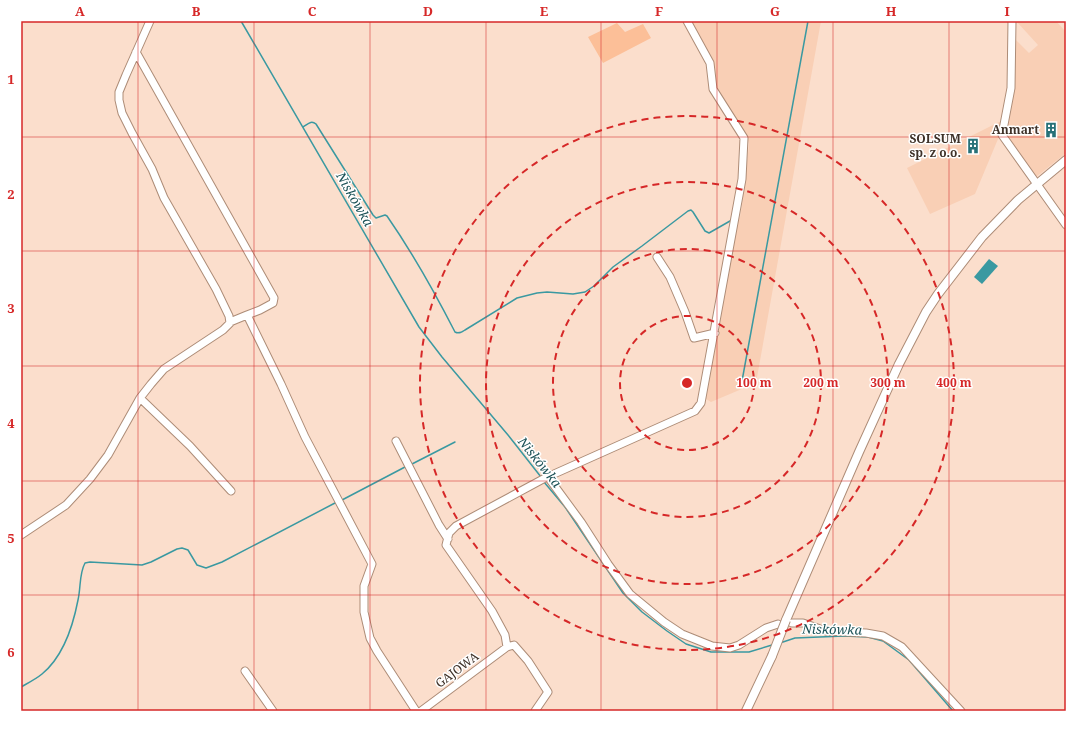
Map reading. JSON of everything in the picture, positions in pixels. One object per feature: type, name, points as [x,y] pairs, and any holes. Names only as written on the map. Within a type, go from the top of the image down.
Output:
[{"type":"main road","points":[[746,711],[789,621],[859,452],[899,364],[922,319],[938,294],[982,237],[1018,200],[1066,160]]},
{"type":"street","points":[[150,21],[119,92],[122,113],[152,168],[164,198],[219,295],[229,316],[230,322]]},
{"type":"street","points":[[535,711],[548,692],[528,661],[514,645],[507,647],[505,635],[492,611],[446,546],[449,533],[456,526],[546,478],[695,411],[700,406],[715,333],[742,179],[744,138],[713,89],[710,63],[687,21]]},
{"type":"street","points":[[1012,21],[1011,88],[1002,135],[1066,225]]},
{"type":"street","points":[[21,536],[66,505],[90,479],[108,455],[140,398],[164,369],[223,330],[230,322],[273,304],[274,298],[136,52]]},
{"type":"street","points":[[657,257],[670,277],[694,338],[715,333]]},
{"type":"street","points":[[247,315],[308,443],[372,564],[364,586],[364,612],[370,638],[377,652],[416,711]]},
{"type":"street","points":[[140,398],[190,446],[231,491]]},
{"type":"street","points":[[396,441],[439,525],[448,538]]},
{"type":"street","points":[[546,478],[581,522],[608,564],[630,594],[664,622],[682,634],[712,646],[730,648],[739,645],[766,628],[778,624]]},
{"type":"street","points":[[789,621],[803,623],[826,631],[866,633],[883,636],[902,647],[961,711]]},
{"type":"street","name":"GAJOWA","points":[[420,711],[507,647]]},
{"type":"street","points":[[245,672],[274,711]]},
{"type":"shaded area","points":[[689,21],[821,21],[756,383],[711,402],[706,399],[738,219],[740,217],[749,144],[747,136],[717,91],[711,64]]},
{"type":"shaded area","points":[[1017,21],[1056,21],[1066,32],[1066,153],[1036,177],[1006,134],[1014,89],[1015,39],[1029,53],[1038,45]]},
{"type":"shaded area","points":[[617,23],[625,32],[643,24],[651,38],[603,63],[588,37]]},
{"type":"shaded area","points":[[1005,119],[975,194],[930,214],[907,168]]},
{"type":"water","points":[[989,259],[998,266],[982,284],[974,277]]},
{"type":"waterway","name":"Niskówka","points":[[241,21],[419,327],[541,477]]},
{"type":"waterway","points":[[742,381],[808,21]]},
{"type":"waterway","points":[[303,127],[311,122],[316,124],[373,215],[376,218],[385,215],[387,216],[414,258],[456,333],[463,331],[517,298],[547,292],[573,294],[585,292],[594,286],[613,267],[688,211],[691,210],[693,212],[705,231],[709,233],[730,221]]},
{"type":"waterway","points":[[412,464],[455,442]]},
{"type":"waterway","points":[[342,500],[405,467]]},
{"type":"waterway","name":"Niskówka","points":[[544,482],[565,507],[623,593],[642,612],[667,631],[686,644],[711,652],[749,652],[772,645]]},
{"type":"waterway","points":[[21,687],[35,679],[50,667],[62,650],[73,620],[79,595],[81,576],[85,563],[142,565],[182,548],[188,550],[197,565],[206,568],[222,562],[335,503]]},
{"type":"waterway","name":"Niskówka","points":[[780,643],[795,638],[844,636],[868,637],[883,641],[909,660],[953,711]]},
{"type":"place","name":"Anmart","points":[[1051,130]]},
{"type":"place","name":"SOLSUM sp. z o.o.","points":[[973,146]]}]
